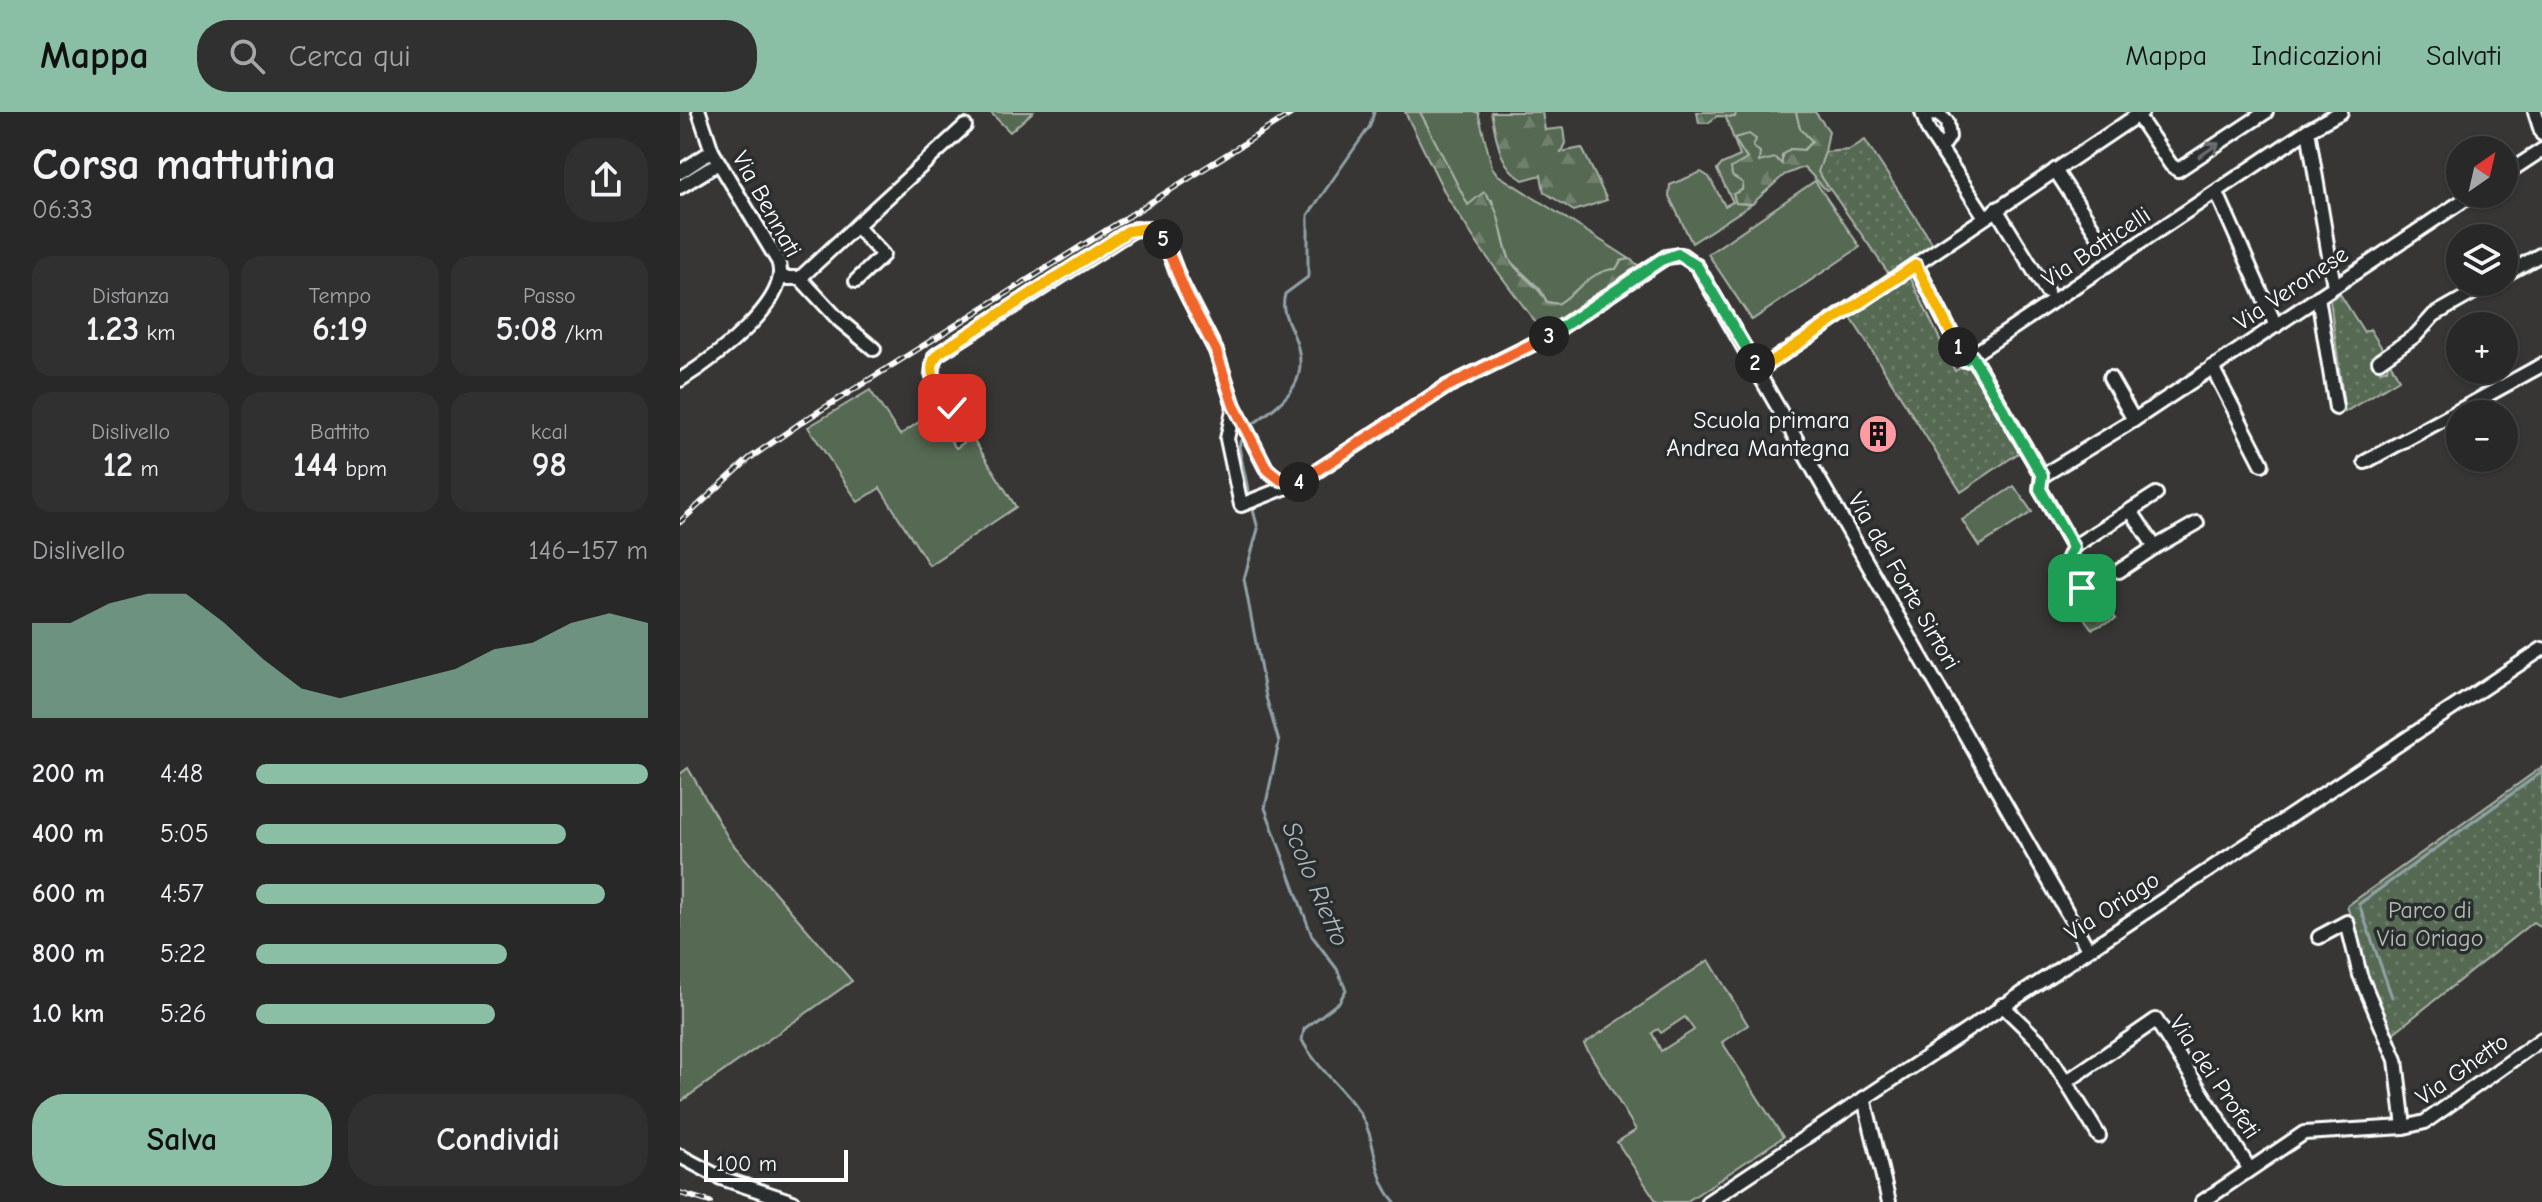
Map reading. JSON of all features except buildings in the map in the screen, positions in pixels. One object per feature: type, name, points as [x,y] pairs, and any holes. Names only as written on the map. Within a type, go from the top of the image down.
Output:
[{"type":"street","name":"Via Bennati","points":[[680,380],[712,358],[756,317],[773,298],[782,278],[778,261],[712,151],[699,112]]},
{"type":"street","points":[[1759,370],[2139,114],[2171,165],[2178,170],[2266,112]]},
{"type":"street","name":"Via Botticelli","points":[[1972,356],[2308,130],[2341,112]]},
{"type":"street","points":[[1922,113],[1938,114],[1947,122],[1949,137],[1941,149]]},
{"type":"street","points":[[1922,113],[1941,149],[2047,292]]},
{"type":"street","points":[[2538,114],[2542,134]]},
{"type":"street","name":"Via Bennati","points":[[782,278],[800,278],[965,126]]},
{"type":"street","points":[[2308,130],[2334,286]]},
{"type":"street","points":[[2518,166],[2542,150]]},
{"type":"street","name":"Via Bennati","points":[[680,172],[712,151]]},
{"type":"street","points":[[680,187],[719,163]]},
{"type":"street","points":[[2055,170],[2099,237]]},
{"type":"street","points":[[2217,193],[2276,326]]},
{"type":"street","name":"Via Veronese","points":[[2042,476],[2134,420],[2452,208]]},
{"type":"street","points":[[856,226],[883,255],[856,281]]},
{"type":"street","name":"Via del Forte Sirtori","points":[[949,418],[952,408],[931,368],[935,356],[1120,236],[1141,228],[1154,230],[1165,241],[1180,281],[1216,351],[1234,406],[1273,476],[1289,483],[1300,482]]},
{"type":"street","points":[[2518,267],[2542,254]]},
{"type":"street","name":"Via del Forte Sirtori","points":[[1234,406],[1227,439],[1249,503],[1300,482],[1446,387],[1545,338],[1669,256],[1682,255],[1697,266],[1759,370],[2088,949]]},
{"type":"street","points":[[1916,265],[1965,360],[1972,356],[2042,476],[2040,489],[2073,547]]},
{"type":"street","name":"Via Bennati","points":[[800,278],[839,320],[874,349]]},
{"type":"street","points":[[2379,361],[2416,335],[2434,315],[2467,296]]},
{"type":"street","points":[[2318,297],[2336,408]]},
{"type":"street","points":[[2365,462],[2542,365]]},
{"type":"street","points":[[2212,367],[2262,464]]},
{"type":"street","points":[[2110,378],[2134,420]]},
{"type":"street","points":[[2082,588],[2068,558],[2073,547],[2156,494]]},
{"type":"street","points":[[2131,511],[2155,547]]},
{"type":"street","points":[[2119,571],[2197,523]]},
{"type":"street","name":"Via Oriago","points":[[1708,1202],[2542,649]]},
{"type":"street","name":"Via Ghetto","points":[[2319,937],[2347,922],[2360,975],[2396,1060],[2404,1127]]},
{"type":"street","points":[[2002,1005],[2041,1043],[2099,1136]]},
{"type":"street","name":"Via dei Profeti","points":[[2066,1082],[2156,1020],[2249,1168]]},
{"type":"street","name":"Via Ghetto","points":[[2202,1202],[2304,1133],[2404,1127],[2425,1122],[2542,1039]]},
{"type":"street","points":[[1864,1098],[1889,1202]]},
{"type":"street","points":[[684,1159],[730,1182],[793,1202]]},
{"type":"green space","points":[[990,112],[1033,112],[1010,132]]},
{"type":"green space","points":[[1405,112],[1420,112],[1468,205],[1484,192],[1490,200],[1498,216],[1509,258],[1547,302],[1558,304],[1592,277],[1616,269],[1621,261],[1630,259],[1638,265],[1637,269],[1549,333],[1542,331],[1447,197]]},
{"type":"green space","points":[[1420,112],[1478,112],[1492,167],[1498,175],[1630,259],[1621,261],[1616,269],[1592,277],[1558,304],[1547,302],[1540,289],[1510,261],[1492,200],[1468,206]]},
{"type":"green space","points":[[1491,112],[1542,112],[1545,130],[1563,128],[1565,143],[1561,152],[1582,148],[1607,200],[1574,211],[1544,192],[1541,175],[1523,180],[1515,174],[1503,159]]},
{"type":"green space","points":[[1697,112],[1736,112],[1735,117],[1717,116],[1708,123],[1699,123]]},
{"type":"green space","points":[[1736,112],[1796,112],[1800,128],[1812,141],[1803,150],[1790,149],[1783,155],[1783,164],[1759,162],[1735,139],[1747,159],[1742,190],[1734,194],[1736,203],[1752,204],[1692,243],[1669,196],[1670,185],[1701,172],[1709,177],[1725,206],[1733,202],[1717,170],[1722,164],[1740,156],[1725,115],[1734,117]]},
{"type":"green space","points":[[1796,112],[1815,112],[1829,131],[1825,152],[1837,188],[1826,190],[1804,167],[1784,175],[1752,204],[1736,203],[1733,194],[1742,190],[1743,183],[1732,176],[1731,168],[1747,159],[1734,138],[1749,134],[1756,139],[1753,147],[1760,152],[1759,162],[1775,158],[1782,164],[1782,155],[1790,149],[1804,150],[1812,141],[1800,128]]},
{"type":"green space","points":[[1865,140],[1933,244],[1889,274],[1818,172],[1825,152],[1849,150]]},
{"type":"green space","points":[[1815,181],[1860,247],[1752,320],[1708,254]]},
{"type":"green space","points":[[1910,277],[1955,371],[1968,363],[2020,452],[1961,492],[1848,313],[1893,282],[1897,286]]},
{"type":"green space","points":[[2340,294],[2364,332],[2370,329],[2383,350],[2374,356],[2373,365],[2381,371],[2387,369],[2389,361],[2399,379],[2345,412],[2330,300]]},
{"type":"green space","points":[[870,390],[900,435],[932,413],[956,448],[972,437],[1016,507],[929,565],[880,488],[858,502],[808,427]]},
{"type":"green space","points":[[2014,486],[2032,512],[1979,546],[1962,520]]},
{"type":"green space","points":[[2096,584],[2116,619],[2092,629],[2075,606],[2094,592]]},
{"type":"green space","name":"Parco di Via Oriago","points":[[2542,767],[2542,928],[2533,922],[2391,1035],[2380,1013],[2347,906]]},
{"type":"green space","points":[[688,768],[730,841],[852,981],[680,1102],[680,774]]},
{"type":"green space","points":[[1709,960],[1748,1025],[1722,1042],[1783,1137],[1686,1202],[1657,1202],[1617,1142],[1636,1130],[1584,1044]],"holes":[[[1685,1017],[1694,1030],[1661,1051],[1652,1033],[1658,1029],[1661,1033]]]},
{"type":"waterway","name":"Scolo Rietto","points":[[1253,424],[1287,396],[1299,375],[1298,348],[1285,313],[1285,294],[1308,277],[1308,215],[1370,126],[1374,112]]},
{"type":"waterway","name":"Scolo Rietto","points":[[1241,440],[1239,447],[1250,499]]},
{"type":"waterway","name":"Scolo Rietto","points":[[1252,506],[1258,529],[1244,579],[1266,697],[1279,742],[1265,808],[1312,936],[1337,969],[1346,990],[1339,1002],[1304,1029],[1302,1040],[1361,1115],[1382,1182],[1395,1202]]},
{"type":"waterway","points":[[2392,997],[2359,904],[2542,772]]},
{"type":"railway","points":[[680,522],[750,458],[802,422],[1294,112]]},
{"type":"railway","points":[[680,1193],[710,1202]]},
{"type":"place","name":"Scuola primara Andrea Mantegna","points":[[1878,434]]},
{"type":"route","points":[[952,408],[932,374],[931,365],[935,356],[1135,229],[1154,230],[1165,241],[1180,281],[1216,351],[1234,406],[1266,468],[1273,476],[1289,483],[1300,482],[1446,387],[1545,338],[1666,257],[1682,255],[1697,266],[1759,370],[1798,341],[1817,333],[1916,265],[1965,360],[1972,356],[2033,458],[2042,476],[2040,489],[2073,547],[2068,558],[2082,588]]}]
